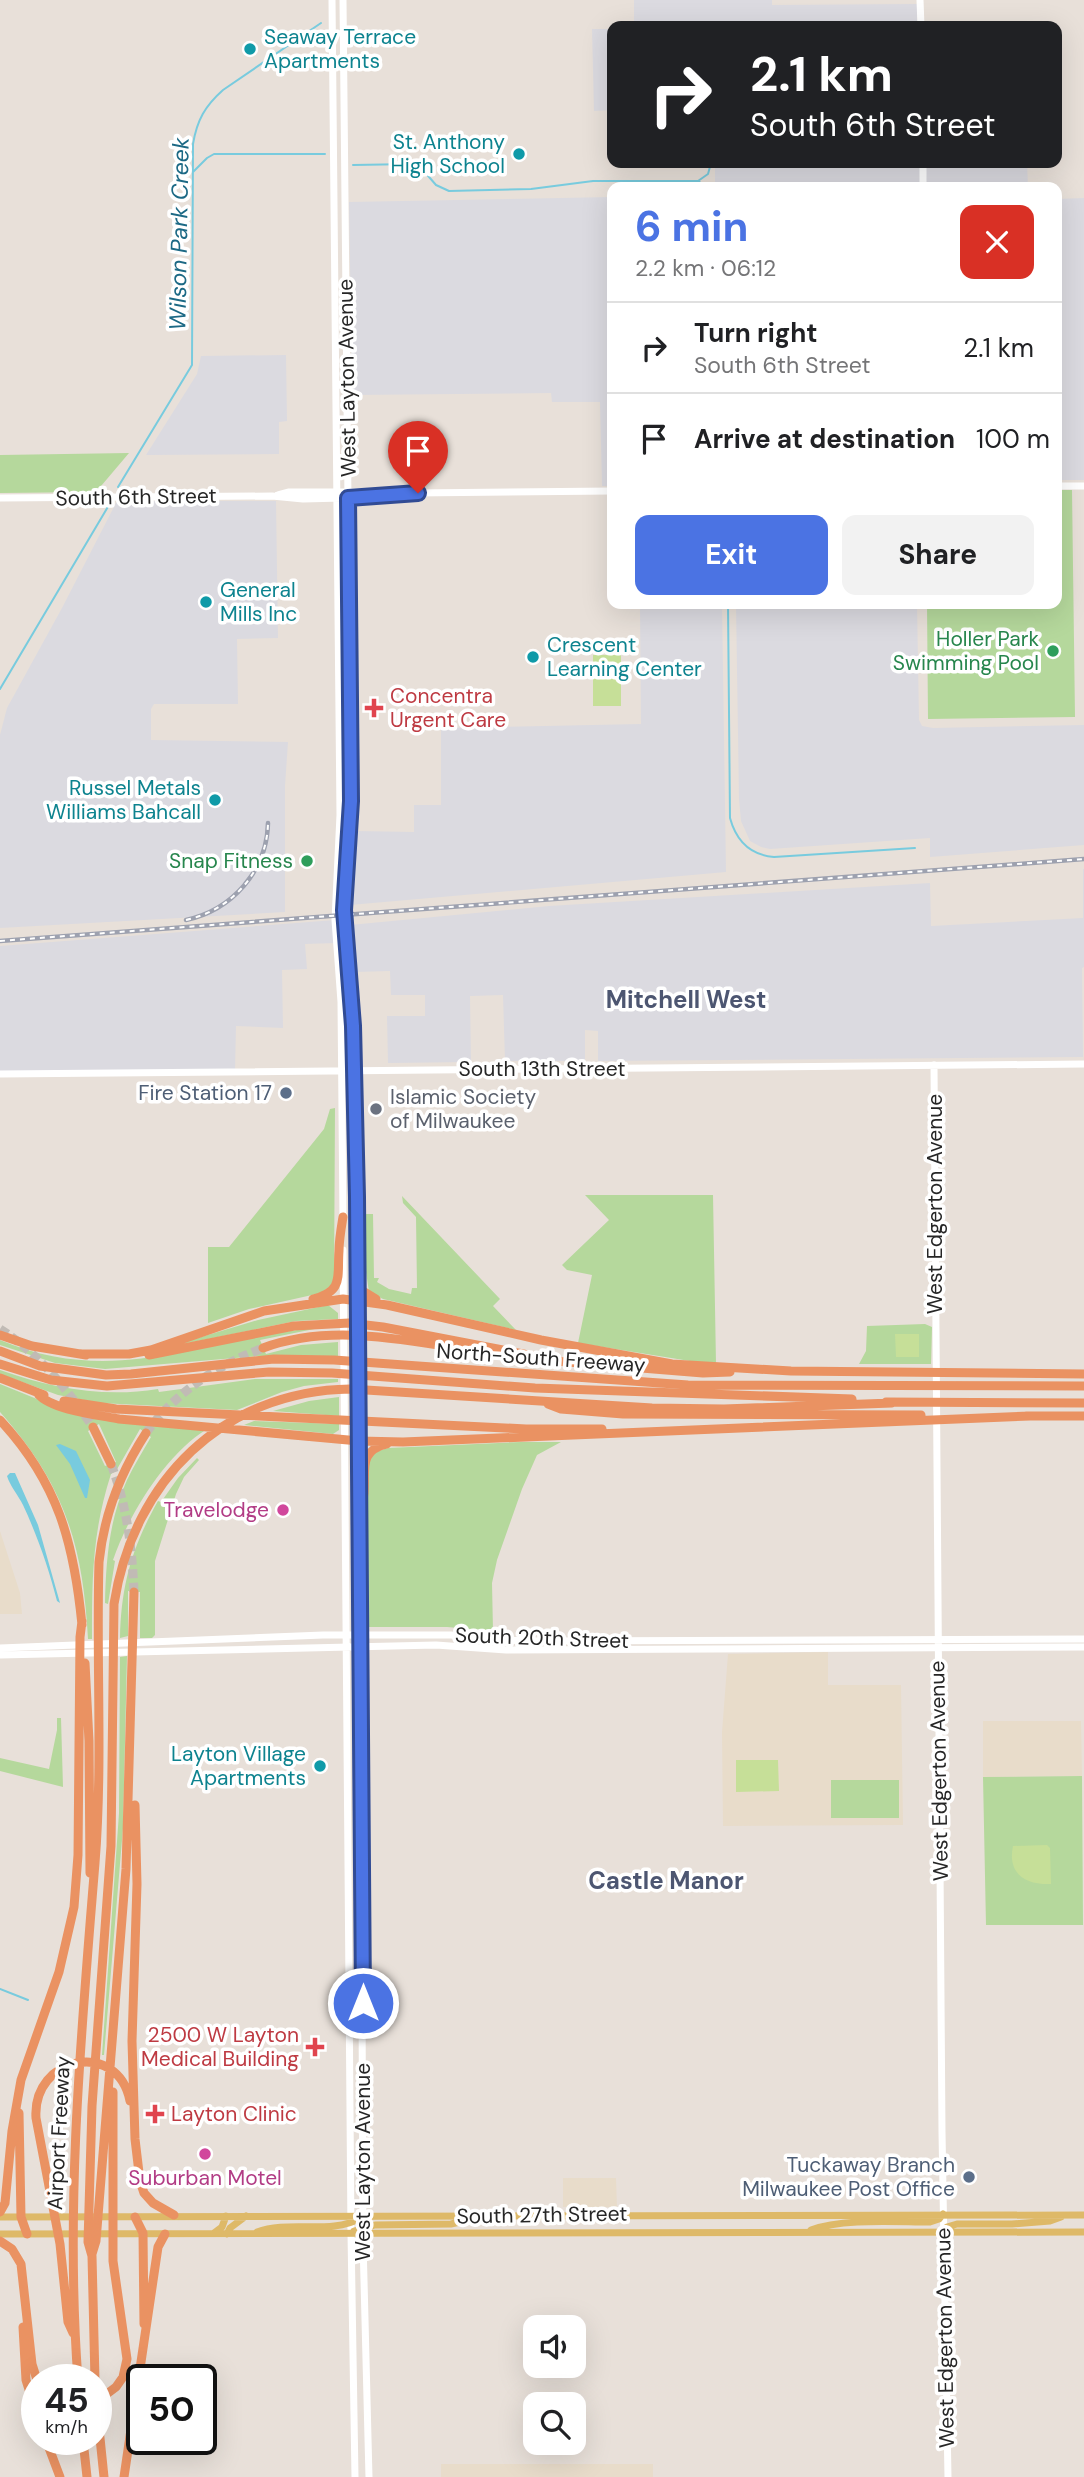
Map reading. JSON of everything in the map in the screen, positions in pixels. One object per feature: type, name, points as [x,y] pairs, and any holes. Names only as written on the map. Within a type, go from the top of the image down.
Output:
[{"type":"highway","points":[[295,1305],[328,1294],[339,1279],[338,1252],[343,1217]]},
{"type":"highway","points":[[358,1288],[387,1305]]},
{"type":"highway","points":[[81,1354],[151,1350],[264,1311],[358,1299],[541,1340],[672,1364],[791,1371]]},
{"type":"highway","points":[[0,1335],[32,1346],[81,1354],[110,1357],[146,1356],[294,1326],[349,1323],[560,1361]]},
{"type":"highway","points":[[263,1348],[309,1337],[351,1334],[560,1361],[703,1373],[791,1371],[1084,1374]]},
{"type":"highway","name":"North-South Freeway","points":[[0,1351],[40,1366],[106,1375],[274,1359],[334,1360],[688,1385],[1084,1386]]},
{"type":"highway","name":"North-South Freeway","points":[[0,1364],[51,1380],[94,1386],[129,1386],[269,1372],[332,1373],[534,1388],[892,1403],[1084,1403]]},
{"type":"highway","points":[[0,1378],[38,1394],[77,1404],[108,1408],[526,1429],[737,1428]]},
{"type":"highway","points":[[95,2364],[92,2256],[88,2242],[90,2140],[111,1846],[114,1604],[126,1551],[146,1506],[175,1468],[206,1438],[255,1409],[289,1396],[326,1389],[652,1408],[712,1409],[892,1403]]},
{"type":"highway","points":[[38,1394],[52,1403],[98,1415],[403,1441],[737,1428],[908,1418]]},
{"type":"highway","points":[[541,1401],[561,1409],[623,1414],[908,1418],[1084,1416]]},
{"type":"highway","points":[[0,1420],[34,1464],[58,1511],[68,1535],[78,1577],[89,1753],[88,1861],[92,1888]]},
{"type":"highway","points":[[93,1427],[111,1464]]},
{"type":"highway","points":[[92,1888],[100,1754],[100,1553],[106,1519],[117,1485],[146,1433]]},
{"type":"highway","points":[[360,1520],[365,1460],[380,1446],[403,1441]]},
{"type":"highway","points":[[92,2256],[96,2241],[126,1869],[134,1592]]},
{"type":"highway","points":[[0,2214],[5,2203],[20,2080],[59,1972],[75,1907],[82,1620]]},
{"type":"highway","points":[[131,1766],[135,1771],[138,1884],[132,2041],[134,2124]]},
{"type":"highway","name":"Airport Freeway","points":[[77,2364],[72,2223],[74,2150],[92,1888]]},
{"type":"highway","points":[[112,2390],[123,2377],[127,2359],[113,2261],[113,2105],[117,2039],[114,2021]]},
{"type":"highway","points":[[75,2338],[68,2322],[64,2266],[35,2109],[44,2084],[62,2067],[78,2062],[94,2063],[113,2072],[122,2082],[129,2096],[140,2181],[144,2193],[153,2203],[174,2216]]},
{"type":"highway","points":[[20,2080],[21,2217],[27,2234]]},
{"type":"highway","points":[[131,2217],[144,2233],[143,2350]]},
{"type":"highway","points":[[124,2477],[158,2247],[165,2234]]},
{"type":"highway","points":[[0,2241],[12,2249],[20,2260],[32,2364]]},
{"type":"highway","points":[[24,2294],[25,2364]]},
{"type":"highway","points":[[52,2455],[60,2477]]},
{"type":"highway","points":[[85,2455],[87,2477]]},
{"type":"highway","points":[[102,2455],[104,2477]]},
{"type":"main road","points":[[0,2214],[21,2217],[247,2216],[351,2219]]},
{"type":"main road","points":[[805,2233],[819,2227],[863,2223],[930,2222],[939,2219],[943,2214]]},
{"type":"main road","points":[[943,2232],[947,2227],[957,2224],[1050,2221],[1069,2215]]},
{"type":"main road","name":"South 27th Street","points":[[364,2216],[1084,2215]]},
{"type":"main road","points":[[214,2234],[222,2227],[226,2216]]},
{"type":"main road","points":[[227,2234],[230,2228],[247,2216]]},
{"type":"main road","points":[[253,2234],[270,2227],[364,2216]]},
{"type":"main road","points":[[0,2234],[351,2233],[375,2225],[452,2224],[484,2217]]},
{"type":"main road","name":"South 27th Street","points":[[363,2230],[1084,2232]]},
{"type":"street","name":"West Layton Avenue","points":[[332,0],[340,815],[335,920],[341,1003],[342,1070],[355,2477]]},
{"type":"street","name":"West Layton Avenue","points":[[343,0],[351,801],[344,910],[352,1007],[358,1288],[363,2230],[369,2477]]},
{"type":"street","points":[[920,0],[921,21]]},
{"type":"street","points":[[1062,486],[1084,486]]},
{"type":"street","name":"South 6th Street","points":[[0,498],[272,496],[303,499],[337,495],[607,491]]},
{"type":"street","name":"South 13th Street","points":[[0,1074],[1084,1064]]},
{"type":"street","name":"West Edgerton Avenue","points":[[934,1065],[943,2232],[948,2477]]},
{"type":"street","name":"South 20th Street","points":[[182,1646],[272,1636],[451,1634],[491,1640],[537,1641],[938,1643],[1084,1647]]},
{"type":"street","name":"South 20th Street","points":[[0,1655],[182,1646],[448,1645],[506,1650],[1084,1639]]},
{"type":"street","name":"South 20th Street","points":[[0,1648],[74,1650]]},
{"type":"shaded area","points":[[634,0],[772,0],[772,5],[917,4],[917,21],[634,21]]},
{"type":"shaded area","points":[[592,29],[607,29],[607,110],[594,111]]},
{"type":"shaded area","points":[[715,168],[1027,168],[1028,182],[715,182]]},
{"type":"shaded area","points":[[607,197],[607,486],[602,486],[600,402],[552,402],[551,393],[352,395],[349,202]]},
{"type":"shaded area","points":[[1084,198],[1084,480],[1062,480],[1062,199]]},
{"type":"shaded area","points":[[286,355],[287,421],[279,422],[279,454],[146,455],[197,374],[201,356]]},
{"type":"shaded area","points":[[117,501],[276,501],[278,638],[237,639],[238,704],[154,704],[151,709],[151,740],[288,742],[285,786],[285,912],[0,928],[0,735],[7,708]]},
{"type":"shaded area","points":[[640,609],[722,609],[726,872],[350,905],[355,831],[414,832],[414,805],[441,805],[441,728],[641,724]]},
{"type":"shaded area","points":[[736,609],[917,609],[919,720],[922,726],[1084,725],[1084,845],[930,857],[930,838],[770,849],[750,841],[741,821]]},
{"type":"shaded area","points":[[1083,869],[1084,967],[1082,968],[1083,1057],[598,1061],[598,1031],[585,1030],[585,1061],[505,1061],[503,995],[470,996],[471,1062],[388,1063],[387,1016],[425,1016],[425,995],[391,995],[390,971],[354,972],[350,925],[549,906],[930,883],[931,926],[1083,918]]},
{"type":"shaded area","points":[[335,920],[336,943],[305,944],[307,969],[282,970],[283,1028],[236,1026],[235,1071],[0,1074],[0,946]]},
{"type":"shaded area","points":[[0,1531],[20,1593],[22,1614],[0,1614]]},
{"type":"shaded area","points":[[828,1652],[828,1685],[901,1685],[903,1825],[723,1826],[722,1732],[728,1654]]},
{"type":"shaded area","points":[[983,1721],[1081,1721],[1082,1776],[983,1777]]},
{"type":"shaded area","points":[[563,2178],[616,2178],[617,2207],[563,2207]]},
{"type":"shaded area","points":[[441,2464],[653,2464],[653,2477],[441,2477]]},
{"type":"green space","points":[[129,453],[96,492],[0,493],[0,455]]},
{"type":"green space","points":[[1062,490],[1072,490],[1075,717],[928,719],[927,609],[1062,609]]},
{"type":"green space","points":[[593,655],[621,655],[621,706],[593,706]]},
{"type":"green space","points":[[335,1108],[334,1283],[321,1293],[249,1309],[208,1323],[208,1247],[229,1247],[324,1129],[330,1109]]},
{"type":"green space","points":[[585,1195],[713,1195],[716,1363],[578,1343],[592,1275],[567,1270],[562,1265],[609,1220]]},
{"type":"green space","points":[[402,1196],[500,1299],[493,1306],[516,1330],[383,1299],[369,1292],[365,1214],[373,1214],[374,1278],[379,1278],[377,1282],[389,1289],[411,1294],[412,1288],[417,1288],[416,1217],[403,1203]]},
{"type":"green space","points":[[328,1305],[338,1313],[338,1319],[296,1321],[168,1347],[258,1320]]},
{"type":"green space","points":[[925,1324],[932,1327],[931,1364],[859,1364],[866,1351],[867,1326]]},
{"type":"green space","points":[[324,1327],[260,1340],[266,1354],[301,1345],[338,1342],[338,1356],[258,1356],[105,1369],[55,1363],[0,1345],[0,1340],[43,1354],[84,1360],[124,1360],[163,1356],[282,1332]]},
{"type":"green space","points":[[895,1334],[919,1334],[919,1357],[896,1357]]},
{"type":"green space","points":[[0,1370],[39,1382],[98,1392],[158,1389],[159,1392],[255,1379],[338,1379],[338,1382],[282,1392],[237,1410],[100,1403],[58,1395],[0,1374]]},
{"type":"green space","points":[[0,1384],[64,1410],[207,1429],[177,1454],[139,1505],[113,1560],[115,1561],[108,1604],[105,1603],[112,1525],[127,1480],[151,1437],[140,1429],[116,1471],[111,1474],[97,1536],[92,1639],[88,1639],[81,1574],[66,1517],[40,1464],[0,1412]],"holes":[[[99,1424],[116,1462],[105,1466],[88,1431]]]},
{"type":"green space","points":[[339,1397],[339,1416],[273,1411],[309,1401]]},
{"type":"green space","points":[[254,1421],[339,1424],[339,1430],[333,1434],[244,1425]]},
{"type":"green space","points":[[561,1442],[537,1455],[522,1489],[497,1560],[492,1583],[493,1631],[447,1627],[367,1627],[366,1531],[369,1460],[372,1453],[388,1448]]},
{"type":"green space","points":[[197,1458],[199,1460],[184,1477],[176,1494],[155,1561],[155,1635],[152,1638],[140,1638],[140,1592],[128,1591],[128,1636],[120,1638],[126,1583],[141,1534],[158,1501],[161,1502]]},
{"type":"green space","points":[[127,1656],[123,1828],[102,2055],[119,1813],[120,1657]]},
{"type":"green space","points":[[57,1718],[61,1718],[63,1787],[0,1771],[0,1758],[49,1769]]},
{"type":"green space","points":[[736,1760],[778,1760],[779,1791],[736,1792]]},
{"type":"green space","points":[[1082,1776],[1083,1925],[986,1925],[983,1777]]},
{"type":"green space","points":[[831,1780],[899,1780],[899,1818],[831,1818]]},
{"type":"green space","points":[[1047,1845],[1050,1848],[1051,1884],[1026,1880],[1020,1876],[1013,1864],[1013,1846]]},
{"type":"water","points":[[60,1444],[76,1451],[90,1480],[87,1498],[70,1464],[56,1445]]},
{"type":"water","points":[[10,1473],[15,1473],[38,1525],[60,1603],[57,1601],[33,1528],[8,1480]]},
{"type":"waterway","name":"Wilson Park Creek","points":[[118,487],[192,365],[193,144],[200,121],[211,102],[223,90],[321,23]]},
{"type":"waterway","points":[[193,172],[214,154],[325,154]]},
{"type":"waterway","points":[[353,165],[412,164],[423,170],[436,185],[449,191],[531,189],[593,181],[700,182]]},
{"type":"waterway","points":[[698,181],[708,174],[710,168]]},
{"type":"waterway","name":"Wilson Park Creek","points":[[0,689],[109,505]]},
{"type":"waterway","points":[[728,609],[730,818],[740,839],[751,850],[774,857],[915,848]]},
{"type":"waterway","points":[[0,1989],[28,2000]]},
{"type":"tunnel","points":[[0,1329],[51,1373],[93,1427]]},
{"type":"tunnel","points":[[146,1433],[170,1405],[198,1382],[229,1363],[263,1348]]},
{"type":"tunnel","points":[[111,1464],[128,1527],[134,1592]]},
{"type":"railway","points":[[186,920],[218,907],[244,886],[261,857],[268,823]]},
{"type":"railway","points":[[0,941],[1084,859]]},
{"type":"place","name":"Seaway Terrace Apartments","points":[[250,49]]},
{"type":"place","name":"St. Anthony High School","points":[[519,154]]},
{"type":"place","name":"General Mills Inc","points":[[206,602]]},
{"type":"place","name":"Holler Park Swimming Pool","points":[[1053,651]]},
{"type":"place","name":"Crescent Learning Center","points":[[533,657]]},
{"type":"place","name":"Concentra Urgent Care","points":[[374,708]]},
{"type":"place","name":"Russel Metals Williams Bahcall","points":[[215,800]]},
{"type":"place","name":"Snap Fitness","points":[[307,861]]},
{"type":"place","name":"Fire Station 17","points":[[286,1093]]},
{"type":"place","name":"Islamic Society of Milwaukee","points":[[376,1109]]},
{"type":"place","name":"Travelodge","points":[[283,1510]]},
{"type":"place","name":"Layton Village Apartments","points":[[320,1766]]},
{"type":"place","name":"2500 W Layton Medical Building","points":[[315,2047]]},
{"type":"place","name":"Layton Clinic","points":[[155,2114]]},
{"type":"place","name":"Suburban Motel","points":[[205,2154]]},
{"type":"place","name":"Tuckaway Branch Milwaukee Post Office","points":[[969,2177]]},
{"type":"district","name":"Mitchell West","points":[[686,999]]},
{"type":"district","name":"Castle Manor","points":[[666,1880]]},
{"type":"route","points":[[363,2003],[357,1197],[353,1026],[344,910],[351,801],[348,498],[418,493]]}]
